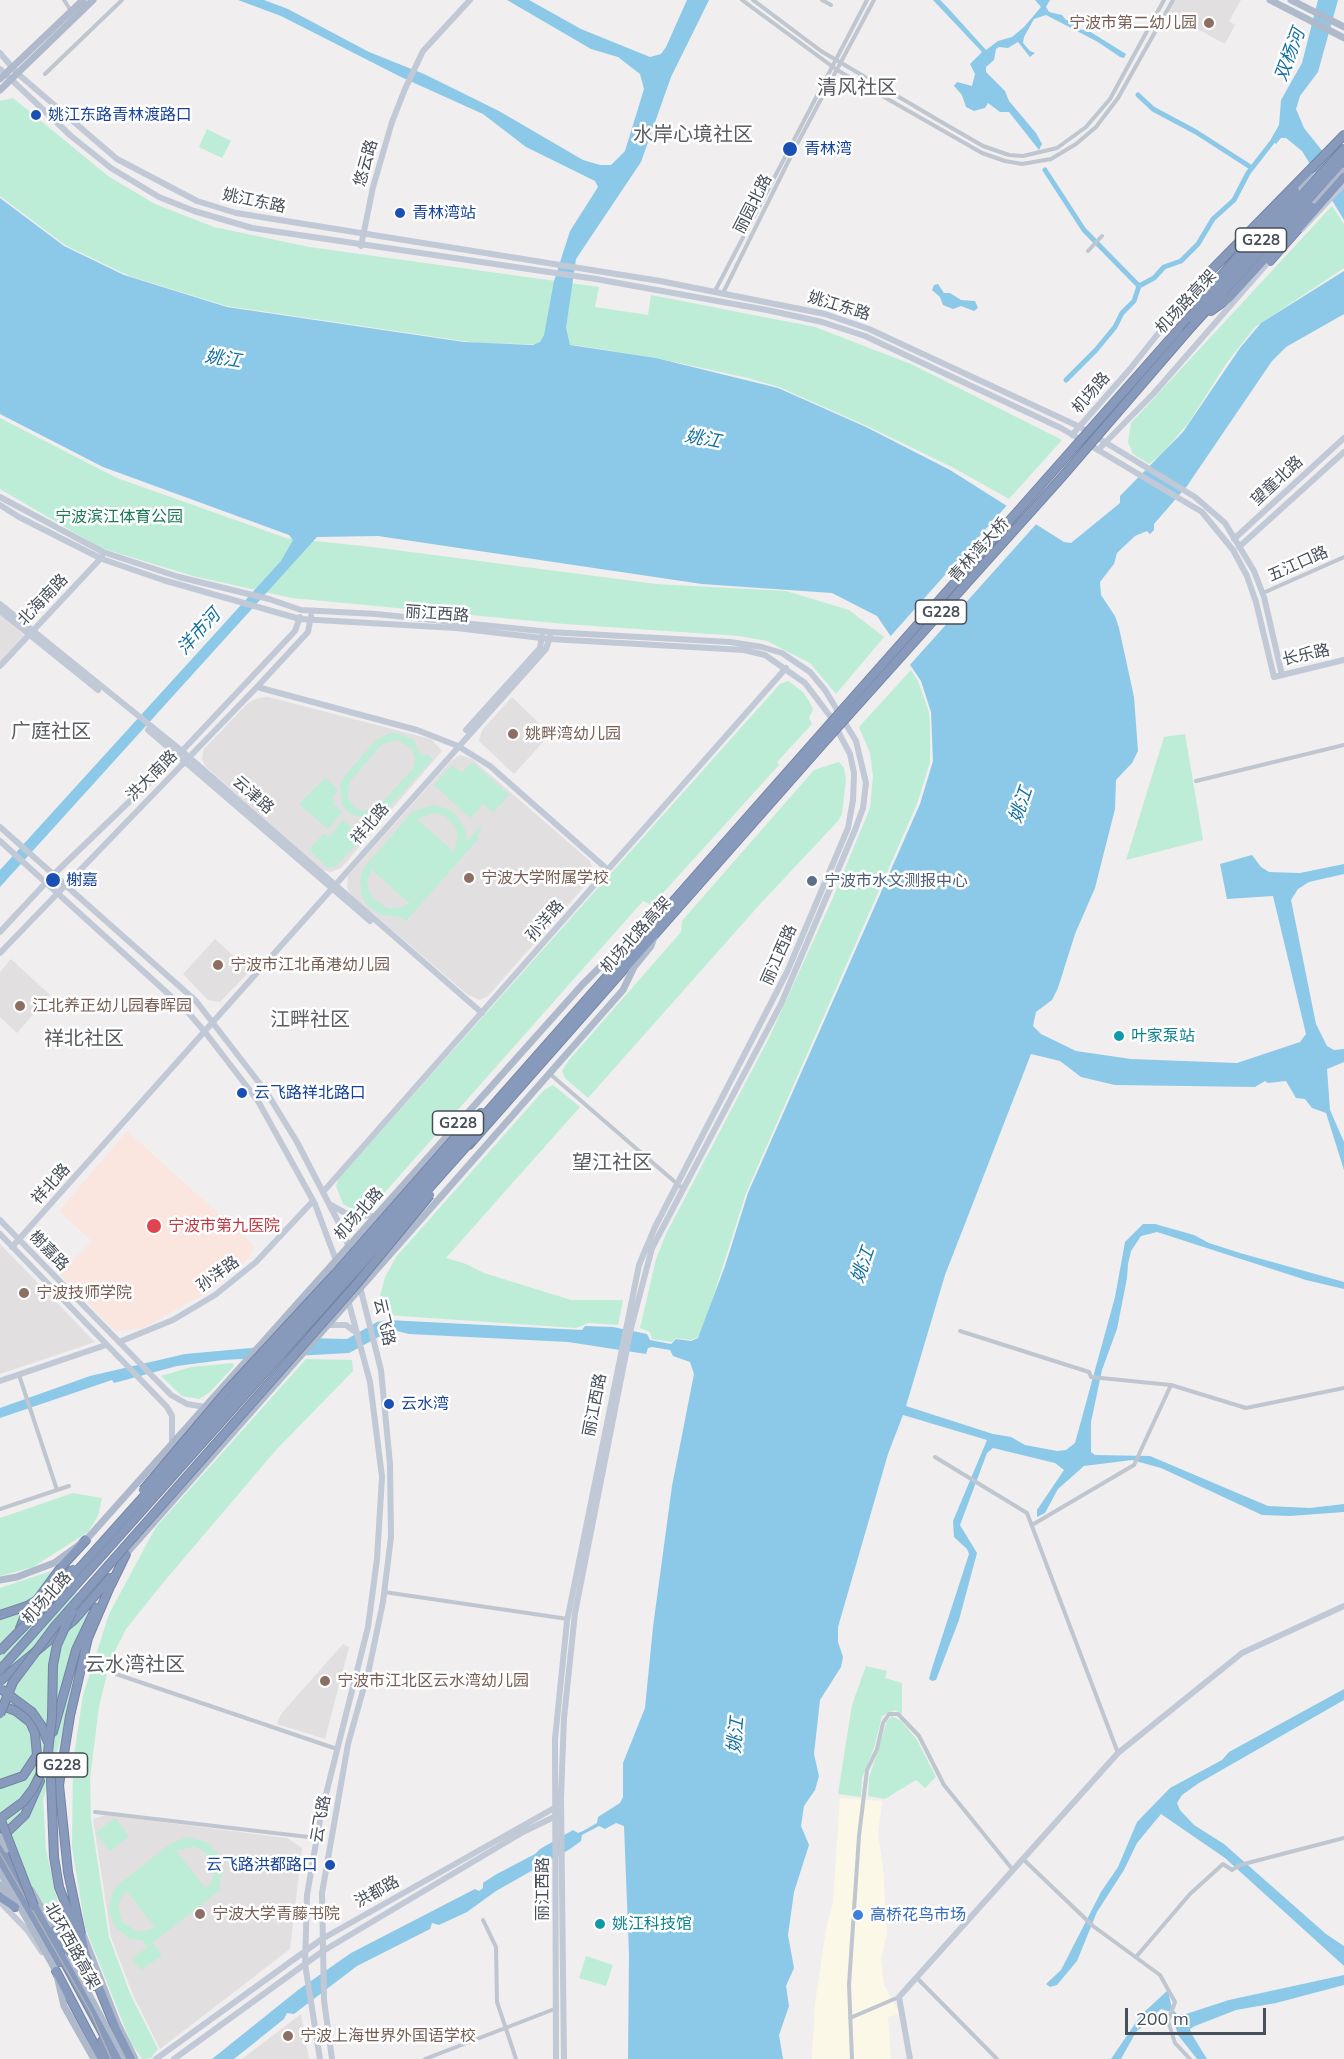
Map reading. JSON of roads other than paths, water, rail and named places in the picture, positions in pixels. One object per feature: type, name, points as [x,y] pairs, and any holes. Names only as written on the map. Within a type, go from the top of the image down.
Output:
[{"type":"highway","points":[[1196,286],[1344,136]]},
{"type":"highway","name":"机场路高架","points":[[1050,475],[1178,330],[1344,149]]},
{"type":"highway","name":"机场路高架","points":[[1062,477],[1193,325],[1344,160]]},
{"type":"highway","points":[[1270,261],[1344,177]]},
{"type":"highway","points":[[1178,330],[1212,284],[1295,190]]},
{"type":"highway","points":[[1193,325],[1229,298],[1312,207]]},
{"type":"highway","name":"青林湾大桥","points":[[816,745],[1050,475]]},
{"type":"highway","name":"青林湾大桥","points":[[816,745],[1062,477]]},
{"type":"highway","name":"机场北路高架","points":[[466,1136],[661,914],[816,745]]},
{"type":"highway","name":"机场北路高架","points":[[466,1136],[655,934],[816,745]]},
{"type":"highway","points":[[0,1714],[13,1682],[27,1662],[92,1584],[354,1287],[451,1170],[466,1136]]},
{"type":"highway","points":[[0,1615],[27,1606],[44,1596],[71,1570],[226,1392],[466,1136]]},
{"type":"highway","name":"机场北路","points":[[0,1651],[68,1581],[466,1136]]},
{"type":"highway","name":"机场北路","points":[[0,1670],[466,1136]]},
{"type":"highway","points":[[20,1628],[24,1618],[62,1566],[86,1540]]},
{"type":"highway","points":[[0,1681],[74,1620],[107,1583],[126,1554]]},
{"type":"highway","name":"G228","points":[[126,1554],[88,1638],[70,1716],[59,1785],[62,1829],[92,1980],[133,2059]]},
{"type":"highway","name":"G228","points":[[0,1837],[24,1815],[34,1797],[76,1650],[89,1620],[112,1582]]},
{"type":"highway","points":[[34,1906],[0,1819],[23,1802],[33,1789],[47,1761],[52,1717],[53,1665],[57,1645],[68,1619],[92,1584]]},
{"type":"highway","points":[[0,1688],[32,1712],[41,1725],[47,1741],[52,1777],[54,1857],[59,1887],[85,1953]]},
{"type":"highway","points":[[0,1705],[21,1713],[30,1722],[35,1734],[37,1755],[23,1776],[0,1784]]},
{"type":"highway","name":"北环西路高架","points":[[4,1848],[117,2059]]},
{"type":"highway","name":"北环西路高架","points":[[0,1859],[33,1915],[110,2059]]},
{"type":"highway","points":[[0,1869],[33,1915]]},
{"type":"highway","points":[[0,1897],[15,1907]]},
{"type":"highway","points":[[67,1910],[80,1926]]},
{"type":"highway","points":[[54,1930],[92,1980]]},
{"type":"highway","points":[[56,1971],[102,2059]]},
{"type":"main road","points":[[15,70],[83,0]]},
{"type":"main road","points":[[0,90],[4,76],[15,70],[93,0]]},
{"type":"main road","name":"悠云路","points":[[361,246],[376,176],[392,122],[405,89],[423,51],[470,0]]},
{"type":"main road","points":[[1270,0],[1344,38]]},
{"type":"main road","points":[[1291,0],[1344,27]]},
{"type":"main road","name":"姚江东路","points":[[0,53],[15,70],[117,159],[167,188],[236,213],[572,266],[723,292],[825,314],[869,329],[1080,427],[1210,507],[1236,538],[1263,593],[1282,675]]},
{"type":"main road","name":"姚江东路","points":[[4,76],[111,168],[174,204],[252,228],[361,246],[570,275],[767,309],[855,332],[959,379],[1098,450],[1190,504],[1217,528],[1234,552],[1256,602],[1274,677]]},
{"type":"main road","points":[[1295,190],[1344,136]]},
{"type":"main road","points":[[1312,207],[1344,171]]},
{"type":"main road","points":[[1098,450],[1154,393],[1270,261],[1316,216],[1344,184]]},
{"type":"main road","name":"机场路","points":[[1072,435],[1130,369],[1196,286]]},
{"type":"main road","name":"望童北路","points":[[1229,544],[1344,438]]},
{"type":"main road","name":"望童北路","points":[[1234,552],[1344,452]]},
{"type":"main road","name":"丽江西路","points":[[0,497],[103,556],[269,599],[301,610],[376,614],[550,636],[744,650],[765,655],[786,668],[819,699],[850,754],[854,773],[854,791],[848,828],[787,972],[639,1265],[571,1620],[558,1806],[555,1816],[559,1866],[564,2059]]},
{"type":"main road","name":"丽江西路","points":[[0,505],[19,518],[163,580],[300,619],[542,635]]},
{"type":"main road","name":"北海南路","points":[[0,666],[103,556]]},
{"type":"main road","name":"云津路","points":[[0,604],[30,633]]},
{"type":"main road","name":"洪大南路","points":[[0,932],[53,875],[180,753],[295,631],[301,610]]},
{"type":"main road","name":"云津路","points":[[0,611],[180,753],[481,1014]]},
{"type":"main road","points":[[311,611],[312,619]]},
{"type":"main road","name":"洪大南路","points":[[0,953],[257,687],[308,632],[312,619]]},
{"type":"main road","name":"祥北路","points":[[12,1247],[205,1032],[456,745],[540,648],[542,635]]},
{"type":"main road","name":"丽江西路","points":[[550,636],[730,642],[782,653],[810,672],[825,690],[856,741],[862,759],[866,783],[863,808],[794,977],[680,1186]]},
{"type":"main road","name":"祥北路","points":[[456,745],[546,649],[550,636]]},
{"type":"main road","name":"长乐路","points":[[1274,677],[1344,660]]},
{"type":"main road","name":"孙洋路","points":[[323,1192],[786,668]]},
{"type":"main road","points":[[257,687],[417,730],[456,745],[490,766],[609,870]]},
{"type":"main road","name":"云飞路","points":[[0,827],[196,1001],[267,1093],[297,1142],[348,1246],[362,1287],[381,1370],[390,1464],[391,1537],[384,1592],[369,1669],[348,1744],[322,1893],[324,1996],[332,2059]]},
{"type":"main road","name":"云飞路","points":[[2,843],[186,1010],[258,1101],[313,1201],[350,1301],[370,1382],[382,1477],[368,1627],[317,1838],[308,1895],[305,1964],[320,2059]]},
{"type":"main road","name":"机场北路","points":[[86,1540],[582,985],[636,931],[661,914]]},
{"type":"main road","name":"G228","points":[[126,1554],[623,990],[634,968],[651,946],[655,934]]},
{"type":"main road","name":"孙洋路","points":[[119,1342],[173,1320],[215,1295],[256,1262],[313,1201]]},
{"type":"main road","points":[[329,1204],[349,1215],[375,1216]]},
{"type":"main road","name":"榭嘉路","points":[[0,1220],[171,1395],[187,1404],[205,1407]]},
{"type":"main road","name":"榭嘉路","points":[[0,1234],[172,1416],[172,1444]]},
{"type":"main road","points":[[327,1325],[346,1325],[358,1334]]},
{"type":"main road","points":[[0,1382],[106,1345]]},
{"type":"main road","name":"G228","points":[[0,1580],[17,1577],[54,1563],[86,1540]]},
{"type":"main road","points":[[910,2059],[900,1997],[1118,1753],[1242,1653],[1344,1605]]},
{"type":"main road","name":"丽江西路","points":[[556,2059],[559,1866],[562,1828],[558,1806]]},
{"type":"main road","name":"洪都路","points":[[156,2059],[322,1938],[558,1806]]},
{"type":"main road","name":"洪都路","points":[[174,2059],[323,1951],[523,1832],[561,1813]]},
{"type":"main road","points":[[0,1837],[4,1848],[54,1930],[123,2059]]},
{"type":"main road","points":[[0,1869],[56,1971],[64,2006],[94,2059]]},
{"type":"main road","points":[[1,1886],[49,1958]]},
{"type":"main road","points":[[0,1902],[28,1931],[56,1971]]},
{"type":"main road","points":[[80,1926],[133,2059]]},
{"type":"street","points":[[64,0],[71,12]]},
{"type":"street","points":[[45,74],[122,0]]},
{"type":"street","points":[[742,0],[837,70],[982,153],[1022,164],[1051,159],[1077,144],[1096,127],[1118,98],[1173,0]]},
{"type":"street","points":[[754,0],[835,59],[983,146],[1009,155],[1038,155],[1057,148],[1086,127],[1110,99],[1164,0]]},
{"type":"street","points":[[823,0],[831,5]]},
{"type":"street","name":"丽园北路","points":[[715,291],[867,0]]},
{"type":"street","name":"丽园北路","points":[[723,292],[874,0]]},
{"type":"street","points":[[1088,251],[1102,236]]},
{"type":"street","name":"五江口路","points":[[1263,593],[1344,557]]},
{"type":"street","points":[[1196,781],[1344,745]]},
{"type":"street","points":[[550,1074],[680,1186]]},
{"type":"street","points":[[960,1331],[1089,1372],[1092,1377],[1172,1385],[1246,1408],[1344,1388]]},
{"type":"street","points":[[18,1375],[57,1490]]},
{"type":"street","points":[[1032,1525],[1134,1465],[1172,1385]]},
{"type":"street","points":[[935,1457],[1025,1511],[1118,1753]]},
{"type":"street","points":[[0,1509],[69,1486]]},
{"type":"street","points":[[384,1592],[571,1620]]},
{"type":"street","points":[[116,1674],[337,1750]]},
{"type":"street","points":[[852,2059],[849,1985],[856,1874],[867,1770],[877,1749],[883,1723],[889,1714],[898,1714],[919,1736],[944,1785],[1013,1870]]},
{"type":"street","points":[[95,1812],[317,1838]]},
{"type":"street","points":[[1136,1957],[1190,1894],[1222,1864],[1232,1870],[1240,1865],[1344,1838]]},
{"type":"street","points":[[1023,1859],[1094,1926],[1160,1975],[1170,1988],[1175,2002],[1168,2021],[1175,2043],[1190,2059]]},
{"type":"street","points":[[483,1920],[496,1947],[497,2002],[516,2059]]},
{"type":"street","points":[[918,1978],[997,2059]]},
{"type":"street","points":[[850,2018],[900,1997]]},
{"type":"street","points":[[425,2059],[564,2006]]},
{"type":"water","name":"姚江","points":[[238,0],[264,0],[288,9],[369,52],[424,74],[499,111],[583,160],[600,165],[611,165],[625,151],[644,89],[640,74],[618,57],[591,49],[507,0],[529,0],[581,29],[650,57],[661,54],[666,47],[687,0],[709,0],[671,77],[641,162],[576,259],[566,328],[570,345],[656,358],[778,388],[866,427],[950,470],[1064,542],[1071,543],[1120,503],[1120,496],[1183,432],[1240,348],[1261,323],[1344,271],[1344,314],[1286,347],[1272,361],[1187,486],[1154,524],[1154,530],[1150,534],[1147,531],[1135,536],[1117,553],[1114,564],[1100,582],[1101,595],[1115,616],[1119,628],[1134,697],[1138,751],[1132,763],[1116,780],[1115,809],[1095,888],[1075,934],[1058,988],[1052,1000],[1036,1012],[1033,1026],[1041,1034],[1076,1051],[1131,1059],[1237,1063],[1300,1042],[1306,1034],[1273,896],[1227,899],[1220,864],[1252,855],[1261,867],[1269,872],[1300,873],[1344,864],[1344,874],[1309,882],[1298,889],[1291,900],[1316,1024],[1327,1046],[1334,1050],[1344,1049],[1344,1062],[1327,1069],[1330,1110],[1344,1142],[1344,1170],[1326,1113],[1312,1108],[1305,1099],[1296,1098],[1286,1081],[1268,1083],[1265,1081],[1255,1087],[1115,1085],[1081,1077],[1060,1061],[1031,1054],[945,1275],[906,1406],[993,1434],[1011,1437],[1025,1445],[1057,1451],[1066,1450],[1075,1443],[1115,1297],[1125,1242],[1143,1224],[1155,1224],[1194,1235],[1209,1243],[1240,1253],[1344,1282],[1344,1289],[1306,1280],[1157,1232],[1141,1236],[1131,1251],[1117,1329],[1102,1370],[1091,1422],[1091,1452],[1095,1455],[1150,1456],[1268,1506],[1310,1508],[1344,1504],[1344,1512],[1290,1516],[1262,1515],[1161,1468],[1132,1460],[1084,1466],[1058,1489],[1045,1513],[1037,1517],[1037,1510],[1064,1470],[1055,1463],[993,1448],[987,1453],[960,1525],[977,1553],[959,1620],[936,1680],[932,1681],[929,1679],[932,1668],[969,1554],[967,1549],[954,1537],[953,1521],[987,1440],[903,1415],[888,1454],[838,1627],[838,1642],[843,1657],[841,1667],[820,1700],[814,1754],[819,1776],[815,1790],[804,1806],[801,1826],[809,1845],[794,1892],[788,1935],[794,1968],[786,1986],[789,2006],[779,2035],[783,2059],[628,2059],[629,1954],[624,1826],[616,1823],[605,1829],[599,1826],[582,1835],[581,1841],[570,1849],[496,1891],[467,1912],[439,1925],[432,1923],[430,1929],[357,1966],[294,2014],[287,2013],[284,2019],[234,2059],[212,2059],[298,1990],[351,1953],[475,1889],[479,1891],[483,1888],[483,1883],[495,1875],[573,1830],[578,1833],[597,1823],[598,1817],[620,1803],[623,1797],[623,1763],[645,1708],[653,1627],[672,1486],[694,1374],[690,1362],[673,1356],[670,1350],[652,1347],[648,1348],[646,1354],[568,1342],[409,1334],[397,1331],[386,1333],[349,1353],[223,1360],[177,1366],[114,1383],[112,1380],[0,1418],[0,1408],[90,1376],[185,1354],[251,1348],[304,1338],[347,1339],[377,1322],[388,1320],[582,1330],[585,1326],[613,1327],[647,1334],[650,1340],[671,1344],[676,1339],[691,1341],[698,1338],[725,1266],[748,1193],[920,804],[933,761],[931,712],[921,681],[877,616],[832,593],[702,584],[378,536],[317,537],[0,887],[0,870],[281,561],[293,540],[289,535],[103,467],[0,414],[0,198],[64,246],[124,275],[227,307],[464,342],[533,345],[540,342],[544,335],[554,281],[570,231],[598,187],[595,181],[526,147],[483,114],[401,77],[281,16]]},
{"type":"water","points":[[933,0],[940,0],[986,50],[998,41],[1012,37],[1024,27],[1041,7],[1035,0],[1050,0],[1046,7],[1049,12],[1062,15],[1066,20],[1074,22],[1078,29],[1089,31],[1126,54],[1124,58],[1120,57],[1098,42],[1046,15],[1034,19],[1024,37],[1023,43],[1035,53],[1030,57],[1018,42],[1008,48],[996,49],[994,60],[986,67],[986,72],[1005,91],[1009,101],[1036,133],[1042,144],[1039,150],[1009,112],[1000,112],[988,103],[985,108],[974,111],[966,107],[962,95],[954,86],[957,82],[972,86],[975,74],[970,64],[982,52]]},
{"type":"water","points":[[1318,0],[1338,0],[1318,72],[1300,96],[1296,109],[1304,128],[1344,178],[1344,220],[1302,151],[1286,138],[1281,138],[1276,144],[1271,139],[1279,125],[1281,100],[1302,63]]},
{"type":"water","points":[[938,284],[944,293],[950,293],[961,300],[975,301],[978,308],[974,311],[961,306],[953,309],[943,305],[940,297],[932,290],[934,285]]},
{"type":"water","points":[[1344,1689],[1344,1700],[1199,1783],[1182,1795],[1177,1803],[1180,1810],[1194,1825],[1224,1844],[1326,1934],[1344,1946],[1344,1966],[1225,1858],[1161,1814],[1137,1843],[1124,1870],[1097,1912],[1077,1961],[1057,1985],[1050,1987],[1046,1984],[1061,1970],[1101,1892],[1118,1867],[1137,1822],[1170,1788],[1222,1760],[1229,1752]]},
{"type":"water","points":[[1344,1975],[1344,1985],[1276,2003],[1236,2010],[1190,2029],[1207,2059],[1197,2059],[1178,2035],[1171,2012],[1161,2009],[1136,2032],[1121,2059],[1111,2059],[1141,2015],[1168,1990],[1172,2009],[1177,2014],[1186,2014],[1229,2000]]},
{"type":"waterway","points":[[1138,95],[1153,109],[1196,132],[1252,168]]},
{"type":"waterway","points":[[1066,380],[1115,327],[1122,313],[1134,301],[1139,286],[1154,278],[1164,267],[1181,261],[1198,244],[1213,219],[1234,200],[1248,173],[1276,137]]},
{"type":"waterway","points":[[1045,170],[1084,230],[1139,286]]},
{"type":"railway","points":[[0,1853],[91,2013],[111,2059]]},
{"type":"place","name":"宁波市第二幼儿园","points":[[1209,23]]},
{"type":"place","name":"姚江东路青林渡路口","points":[[36,115]]},
{"type":"place","name":"青林湾","points":[[790,149]]},
{"type":"place","name":"青林湾站","points":[[400,213]]},
{"type":"place","name":"姚畔湾幼儿园","points":[[513,734]]},
{"type":"place","name":"宁波大学附属学校","points":[[469,878]]},
{"type":"place","name":"榭嘉","points":[[53,880]]},
{"type":"place","name":"宁波市水文测报中心","points":[[812,881]]},
{"type":"place","name":"宁波市江北甬港幼儿园","points":[[218,965]]},
{"type":"place","name":"江北养正幼儿园春晖园","points":[[20,1006]]},
{"type":"place","name":"叶家泵站","points":[[1119,1036]]},
{"type":"place","name":"云飞路祥北路口","points":[[242,1093]]},
{"type":"place","name":"宁波市第九医院","points":[[154,1226]]},
{"type":"place","name":"宁波技师学院","points":[[24,1293]]},
{"type":"place","name":"云水湾","points":[[389,1404]]},
{"type":"place","name":"宁波市江北区云水湾幼儿园","points":[[325,1681]]},
{"type":"place","name":"云飞路洪都路口","points":[[330,1865]]},
{"type":"place","name":"宁波大学青藤书院","points":[[200,1914]]},
{"type":"place","name":"高桥花鸟市场","points":[[858,1915]]},
{"type":"place","name":"姚江科技馆","points":[[600,1924]]},
{"type":"place","name":"宁波上海世界外国语学校","points":[[288,2036]]},
{"type":"district","name":"清风社区","points":[[857,88]]},
{"type":"district","name":"水岸心境社区","points":[[693,135]]},
{"type":"district","name":"广庭社区","points":[[51,732]]},
{"type":"district","name":"江畔社区","points":[[310,1020]]},
{"type":"district","name":"祥北社区","points":[[84,1039]]},
{"type":"district","name":"望江社区","points":[[612,1163]]},
{"type":"district","name":"云水湾社区","points":[[135,1665]]},
{"type":"water label","name":"双杨河","points":[[1290,55]]},
{"type":"water label","name":"洋市河","points":[[199,632]]},
{"type":"park label","name":"宁波滨江体育公园","points":[[119,517]]}]
